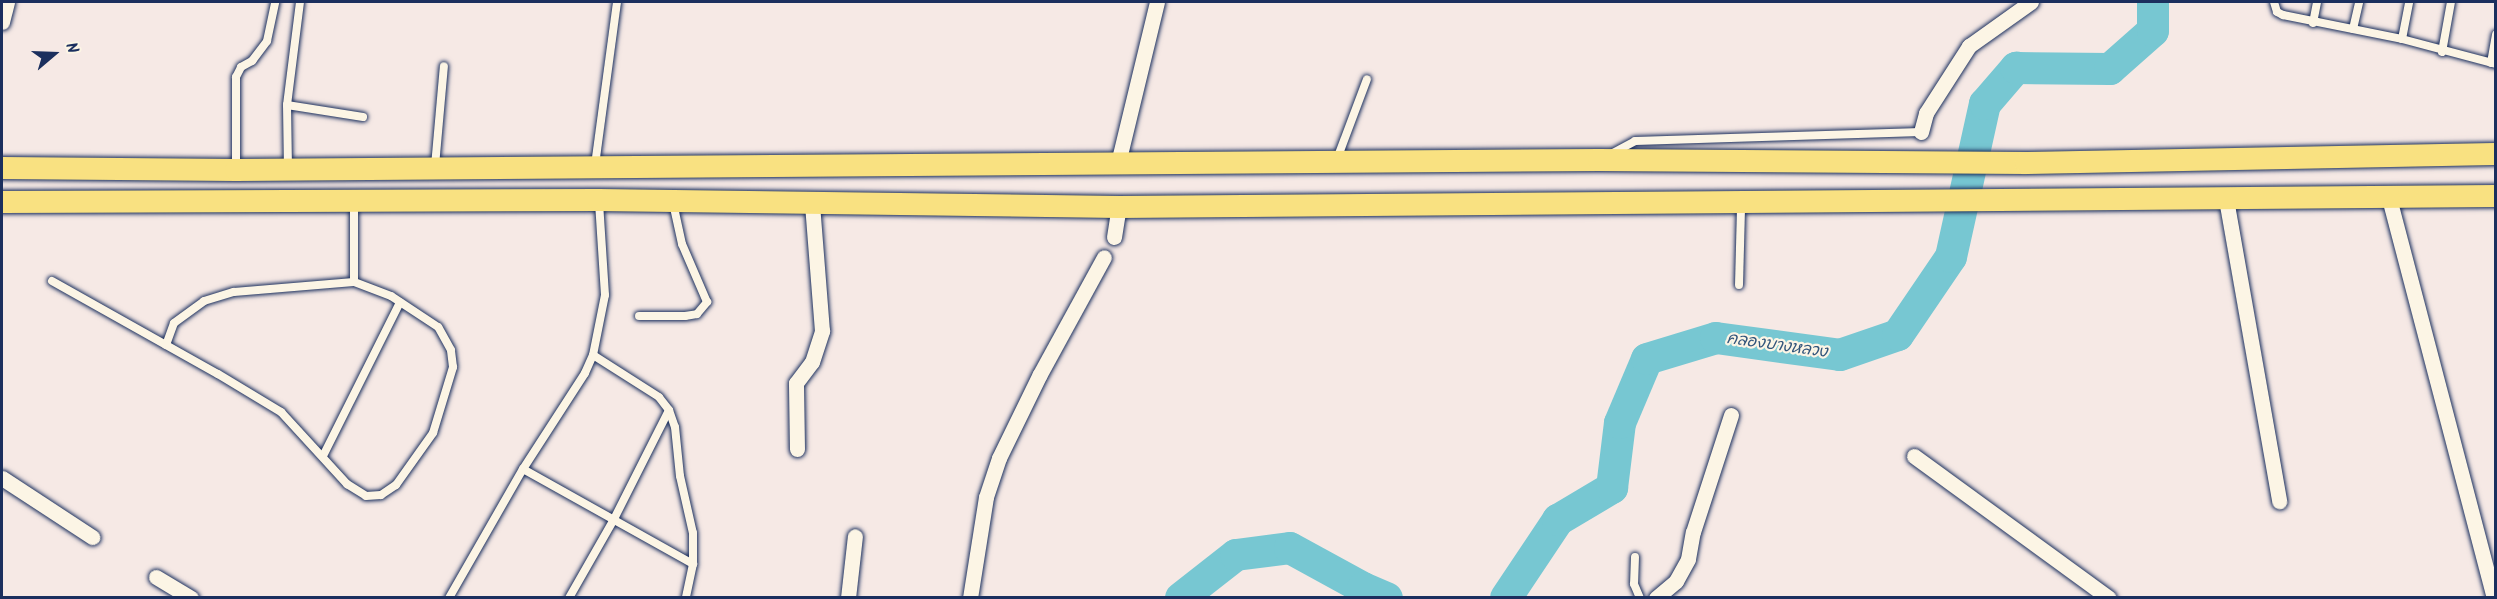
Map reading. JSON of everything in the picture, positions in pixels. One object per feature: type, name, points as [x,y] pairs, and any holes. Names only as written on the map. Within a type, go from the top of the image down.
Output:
[{"type":"main road","points":[[2,168],[236,170],[1599,160],[1896,164],[2496,154]]},
{"type":"main road","points":[[353,168],[354,202]]},
{"type":"main road","points":[[2,202],[599,200],[1119,207],[1898,200],[2226,200],[2496,196]]},
{"type":"street","points":[[2,22],[7,2]]},
{"type":"street","points":[[1118,163],[1157,2]]},
{"type":"street","points":[[1922,132],[1926,113],[1969,46],[2031,2]]},
{"type":"street","points":[[2389,198],[2494,597]]},
{"type":"street","points":[[2226,200],[2278,501]]},
{"type":"street","points":[[797,449],[795,383],[812,362],[822,331],[812,204]]},
{"type":"street","points":[[1114,237],[1119,207]]},
{"type":"street","points":[[970,597],[986,497],[999,458],[1040,374],[1104,257]]},
{"type":"street","points":[[1656,597],[1676,581],[1688,559],[1693,532],[1731,415]]},
{"type":"street","points":[[1914,456],[2109,597]]},
{"type":"street","points":[[2,478],[93,537]]},
{"type":"street","points":[[848,597],[855,536]]},
{"type":"street","points":[[156,577],[191,597]]},
{"type":"lane","points":[[236,170],[237,77],[242,67],[252,61],[267,41],[275,2]]},
{"type":"lane","points":[[288,169],[287,105],[300,2]]},
{"type":"lane","points":[[595,166],[617,2]]},
{"type":"lane","points":[[2274,2],[2277,12],[2313,23],[2402,39],[2442,52],[2493,63],[2496,34]]},
{"type":"lane","points":[[2313,23],[2317,2]]},
{"type":"lane","points":[[2353,29],[2359,2]]},
{"type":"lane","points":[[2402,39],[2409,2]]},
{"type":"lane","points":[[2442,52],[2451,2]]},
{"type":"lane","points":[[435,167],[444,66]]},
{"type":"lane","points":[[1336,161],[1367,79]]},
{"type":"lane","points":[[287,105],[363,117]]},
{"type":"lane","points":[[1599,160],[1635,141],[1922,132]]},
{"type":"lane","points":[[449,597],[523,469],[585,373],[593,355],[605,295],[599,200]]},
{"type":"lane","points":[[639,316],[697,314],[707,302],[682,244],[673,201]]},
{"type":"lane","points":[[1739,285],[1741,201]]},
{"type":"lane","points":[[354,202],[354,282]]},
{"type":"lane","points":[[52,281],[281,412],[347,484],[366,496],[375,497],[390,491],[433,433],[453,367],[451,350],[438,327],[400,302],[354,282],[234,292],[204,301],[174,323],[166,345]]},
{"type":"lane","points":[[323,456],[400,302]]},
{"type":"lane","points":[[593,355],[659,397],[669,410],[675,427],[680,476],[693,533],[693,564],[686,597]]},
{"type":"lane","points":[[569,597],[613,521],[669,410]]},
{"type":"lane","points":[[523,469],[693,564]]},
{"type":"lane","points":[[1635,557],[1634,584],[1640,597]]},
{"type":"waterway","name":"คลองบางหลวง","points":[[1506,598],[1558,520],[1612,488],[1620,423],[1647,359],[1716,338],[1840,355],[1898,335],[1951,257],[1985,104],[2016,68],[2110,69],[2153,31],[2153,2]]},
{"type":"waterway","name":"คลองบางหลวง","points":[[1181,598],[1236,555],[1290,548],[1363,588],[1387,598]]}]
